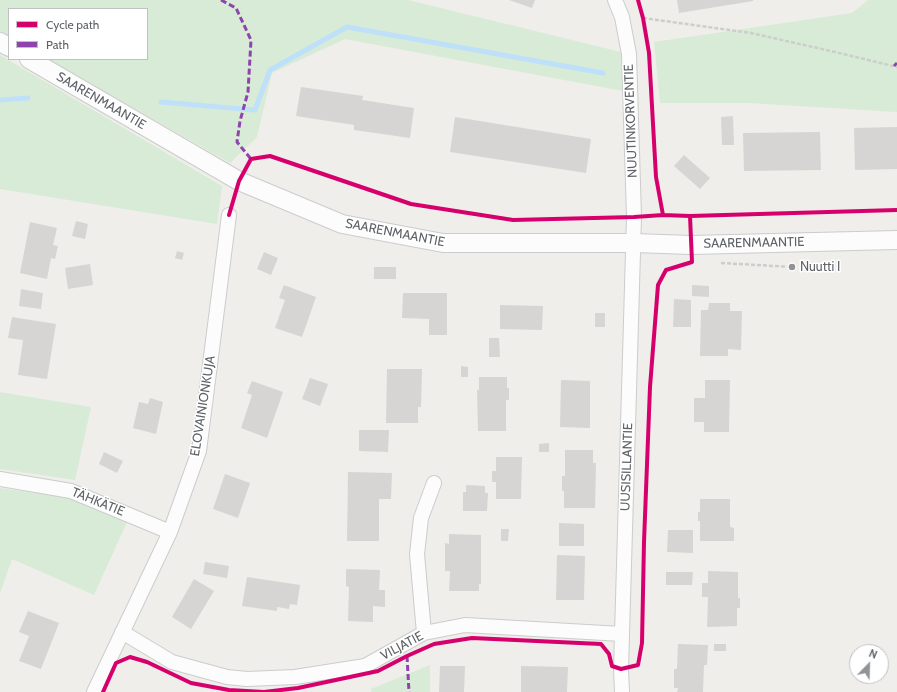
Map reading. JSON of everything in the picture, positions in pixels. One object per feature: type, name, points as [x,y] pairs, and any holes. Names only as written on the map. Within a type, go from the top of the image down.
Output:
[{"type":"street","name":"NUUTINKORVENTIE","points":[[615,0],[622,17],[629,54],[634,243]]},
{"type":"street","name":"SAARENMAANTIE","points":[[31,60],[239,181],[342,224],[443,243],[634,243],[691,245],[897,240]]},
{"type":"street","name":"ELOVAINIONKUJA","points":[[94,692],[170,532],[199,451],[229,215]]},
{"type":"street","name":"UUSISILLANTIE","points":[[622,692],[621,669],[634,243]]},
{"type":"street","name":"TÄHKÄTIE","points":[[0,479],[71,490],[170,532]]},
{"type":"street","points":[[424,633],[417,554],[421,518],[434,483]]},
{"type":"street","name":"VILJATIE","points":[[122,632],[172,662],[227,677],[247,679],[295,677],[365,666],[424,633],[465,625],[622,634]]},
{"type":"path","points":[[642,12],[644,25]]},
{"type":"path","points":[[643,18],[751,33],[897,67]]},
{"type":"path","points":[[715,263],[792,267]]},
{"type":"green space","points":[[0,0],[408,0],[621,52],[623,91],[345,39],[272,73],[257,137],[230,163],[50,60],[148,60],[148,8],[8,8],[8,36],[0,31]]},
{"type":"green space","points":[[868,0],[897,0],[897,112],[749,103],[660,103],[654,42],[852,13]]},
{"type":"green space","points":[[0,55],[222,186],[217,224],[0,189]]},
{"type":"green space","points":[[0,392],[91,407],[75,480],[0,469]]},
{"type":"green space","points":[[0,488],[70,498],[127,522],[94,595],[12,559],[0,593]]},
{"type":"green space","points":[[430,665],[430,692],[371,692],[371,689]]},
{"type":"building","points":[[509,0],[535,0],[532,8]]},
{"type":"building","points":[[677,0],[753,0],[753,1],[679,13]]},
{"type":"building","points":[[301,87],[363,96],[362,100],[414,108],[410,138],[354,130],[354,125],[296,116]]},
{"type":"building","points":[[733,116],[734,145],[722,145],[721,117]]},
{"type":"building","points":[[455,117],[591,139],[586,173],[450,152]]},
{"type":"building","points":[[897,127],[897,169],[855,170],[854,128]]},
{"type":"building","points":[[820,132],[821,170],[744,171],[743,133]]},
{"type":"building","points":[[684,155],[710,178],[700,189],[674,166]]},
{"type":"building","points":[[76,221],[88,224],[85,239],[72,236]]},
{"type":"building","points":[[30,222],[57,228],[53,245],[58,246],[55,259],[51,258],[47,279],[20,273]]},
{"type":"building","points":[[177,251],[184,253],[182,260],[175,258]]},
{"type":"building","points":[[264,252],[278,258],[271,275],[257,269]]},
{"type":"building","points":[[90,264],[93,285],[68,289],[65,268]]},
{"type":"building","points":[[374,267],[396,267],[396,279],[374,279]]},
{"type":"building","points":[[284,285],[316,297],[302,337],[275,328],[285,300],[279,298]]},
{"type":"building","points":[[692,285],[709,286],[709,297],[692,296]]},
{"type":"building","points":[[21,289],[43,293],[41,309],[19,306]]},
{"type":"building","points":[[403,293],[447,293],[447,335],[429,335],[429,319],[402,318]]},
{"type":"building","points":[[674,299],[691,300],[691,327],[673,327]]},
{"type":"building","points":[[709,303],[730,303],[730,311],[742,311],[741,350],[728,349],[728,356],[700,356],[701,310],[708,310]]},
{"type":"building","points":[[500,305],[543,306],[542,330],[500,329]]},
{"type":"building","points":[[595,313],[605,313],[605,327],[595,327]]},
{"type":"building","points":[[12,317],[56,324],[47,379],[18,375],[23,340],[8,338]]},
{"type":"building","points":[[489,338],[499,338],[500,357],[489,357]]},
{"type":"building","points":[[461,366],[468,367],[468,377],[461,377]]},
{"type":"building","points":[[387,369],[422,369],[421,407],[418,407],[418,423],[386,423]]},
{"type":"building","points":[[479,377],[507,377],[509,400],[506,400],[506,431],[478,431],[477,390],[479,390]]},
{"type":"building","points":[[310,378],[328,384],[320,406],[302,399]]},
{"type":"building","points":[[561,380],[590,381],[590,428],[560,427]]},
{"type":"building","points":[[705,380],[730,380],[729,432],[704,432],[704,422],[694,422],[694,398],[705,398]]},
{"type":"building","points":[[252,381],[283,392],[267,438],[241,428],[252,395],[247,393]]},
{"type":"building","points":[[150,398],[163,402],[156,434],[133,428],[139,402],[148,404]]},
{"type":"building","points":[[359,430],[389,430],[388,452],[359,451]]},
{"type":"building","points":[[549,443],[549,452],[539,452],[539,444]]},
{"type":"building","points":[[565,450],[593,450],[593,463],[596,463],[595,508],[564,508],[562,476],[565,476]]},
{"type":"building","points":[[104,452],[123,461],[117,473],[99,464]]},
{"type":"building","points":[[496,457],[522,457],[521,499],[496,499],[496,482],[492,482],[492,471],[496,471]]},
{"type":"building","points":[[348,472],[392,473],[391,499],[379,499],[379,541],[347,541]]},
{"type":"building","points":[[225,474],[250,483],[238,518],[213,509]]},
{"type":"building","points":[[466,485],[485,486],[485,493],[488,493],[487,511],[463,511],[463,492],[466,492]]},
{"type":"building","points":[[700,499],[730,499],[730,527],[734,528],[734,541],[700,541],[700,521],[698,521],[698,512],[700,512]]},
{"type":"building","points":[[559,523],[584,524],[584,546],[559,546]]},
{"type":"building","points":[[501,529],[509,529],[508,541],[501,541]]},
{"type":"building","points":[[668,530],[693,530],[693,553],[667,552]]},
{"type":"building","points":[[449,534],[481,535],[481,584],[479,584],[479,591],[449,591],[450,571],[445,571],[445,543],[449,544]]},
{"type":"building","points":[[557,555],[585,556],[584,600],[556,600]]},
{"type":"building","points":[[205,562],[229,566],[227,578],[203,574]]},
{"type":"building","points":[[346,569],[380,570],[379,590],[385,590],[385,607],[373,606],[373,622],[348,621],[349,587],[346,586]]},
{"type":"building","points":[[708,571],[738,572],[738,598],[740,598],[740,608],[737,608],[737,626],[707,627],[708,597],[702,597],[702,583],[708,583]]},
{"type":"building","points":[[666,572],[693,572],[692,585],[666,585]]},
{"type":"building","points":[[247,577],[300,585],[297,605],[290,604],[289,609],[277,607],[277,611],[242,606]]},
{"type":"building","points":[[194,579],[214,591],[191,629],[172,617]]},
{"type":"building","points":[[28,611],[59,623],[41,669],[19,661],[29,636],[19,632]]},
{"type":"building","points":[[678,644],[708,645],[707,665],[704,665],[703,692],[677,692],[678,688],[674,688],[674,669],[677,669]]},
{"type":"building","points":[[714,644],[726,644],[726,651],[714,651]]},
{"type":"building","points":[[440,666],[465,666],[464,692],[439,692]]},
{"type":"building","points":[[521,666],[568,667],[567,692],[521,692]]},
{"type":"waterway","points":[[161,102],[255,110],[270,70],[347,27],[603,73]]},
{"type":"waterway","points":[[0,100],[28,98]]},
{"type":"marked path","points":[[221,0],[236,8],[251,40],[248,92],[240,121],[237,142],[251,159]]},
{"type":"marked path","points":[[894,66],[897,63]]},
{"type":"marked path","points":[[407,656],[409,692]]},
{"type":"cycle path","points":[[638,0],[643,18],[649,53],[656,177],[663,215]]},
{"type":"cycle path","points":[[229,215],[239,181],[251,159],[270,156],[411,204],[513,220],[897,210]]},
{"type":"cycle path","points":[[103,692],[116,663],[130,657],[147,662],[191,683],[229,690],[264,692],[298,688],[378,671],[434,644],[472,638],[601,644],[609,654],[612,666],[621,669],[638,665],[642,643],[650,387],[658,285],[666,270],[692,262],[690,216]]},
{"type":"place","name":"Nuutti I","points":[[792,267]]}]
